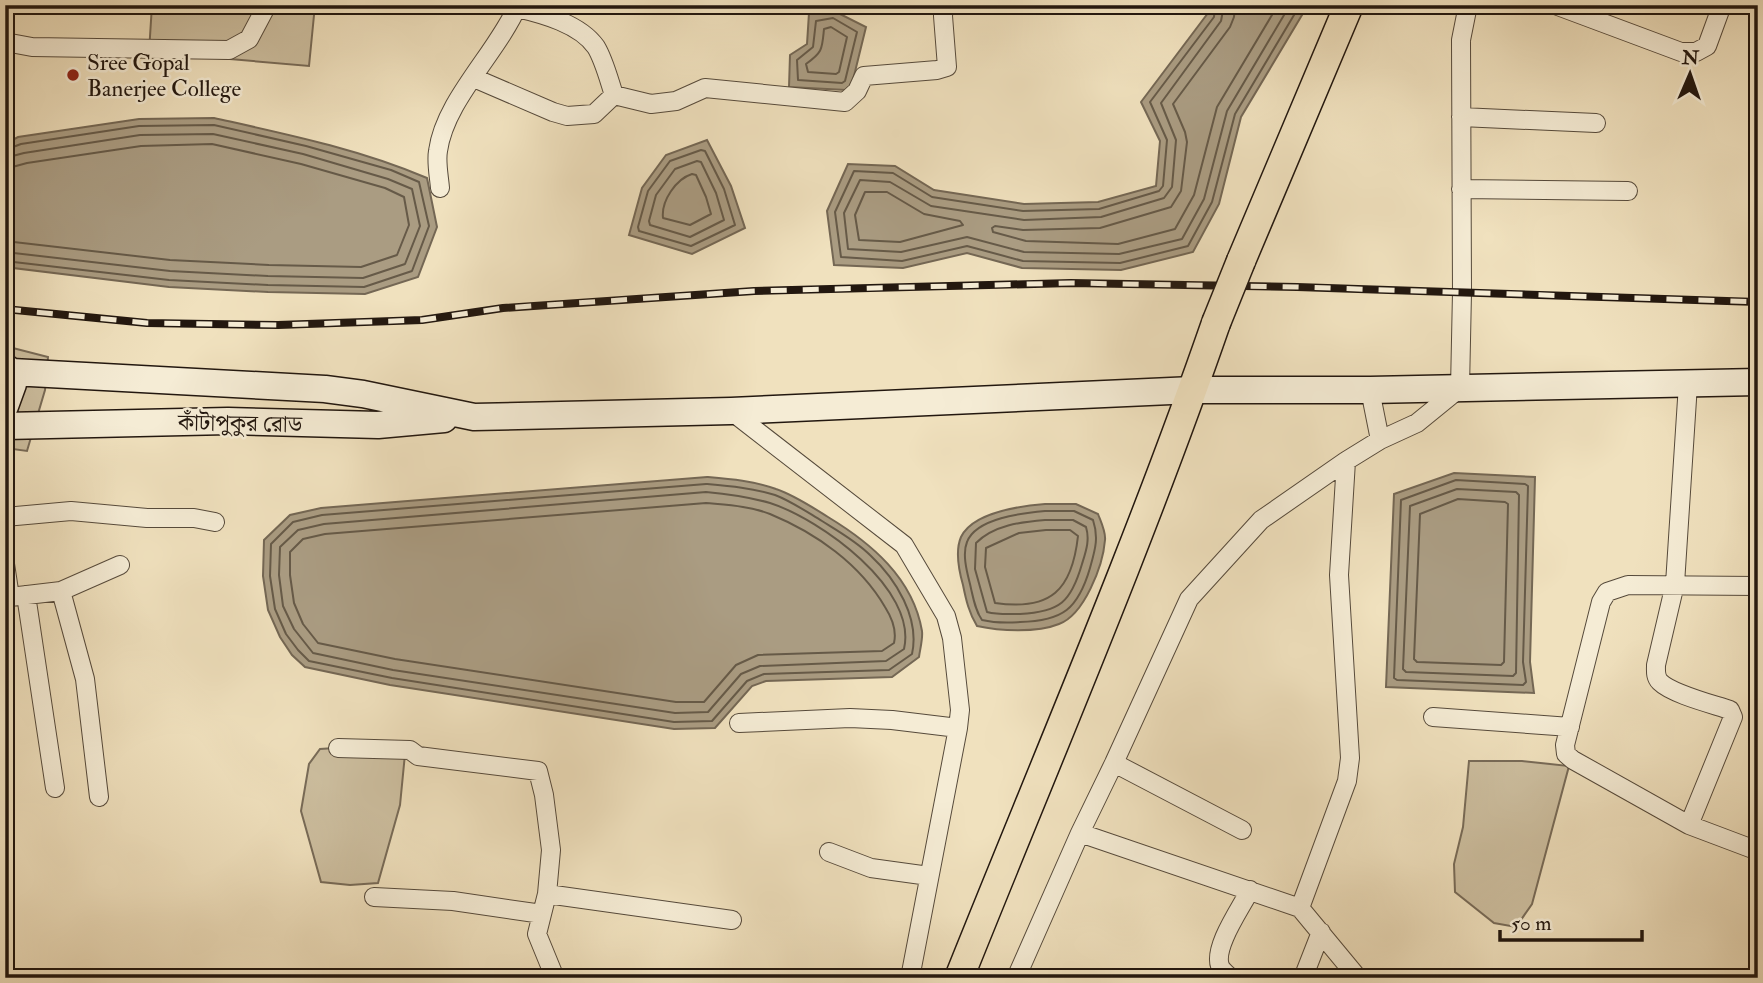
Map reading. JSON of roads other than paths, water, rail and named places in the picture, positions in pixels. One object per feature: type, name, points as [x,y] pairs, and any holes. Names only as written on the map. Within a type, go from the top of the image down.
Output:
[{"type":"main road","points":[[958,978],[1086,664],[1193,390],[1216,323],[1349,5]]},
{"type":"main road","points":[[5,406],[13,383],[9,370],[325,389],[474,416],[732,411],[1193,390],[1370,390],[1758,382]]},
{"type":"main road","name":"কাঁটাপুকুর রোড","points":[[5,426],[228,421],[378,425],[474,416]]},
{"type":"street","points":[[5,42],[32,47],[229,50],[249,39],[267,5]]},
{"type":"street","points":[[614,95],[651,104],[676,101],[705,89],[845,103],[857,91],[864,76],[947,67],[944,5]]},
{"type":"street","points":[[1016,978],[1189,599],[1261,520],[1346,461],[1380,440],[1417,423],[1460,388],[1461,40],[1468,5]]},
{"type":"street","points":[[1555,5],[1681,51],[1696,52],[1707,47],[1722,5]]},
{"type":"street","points":[[440,188],[437,153],[442,135],[457,100],[474,78],[517,6],[587,37],[597,49],[614,95]]},
{"type":"street","points":[[474,78],[531,104],[567,116],[594,114],[614,95]]},
{"type":"street","points":[[1461,117],[1595,123]]},
{"type":"street","points":[[1461,189],[1628,191]]},
{"type":"street","points":[[1688,384],[1675,584],[1656,665],[1657,678],[1672,689],[1730,710],[1733,717],[1689,825]]},
{"type":"street","points":[[1370,390],[1380,440]]},
{"type":"street","points":[[732,411],[904,545],[946,616],[952,638],[960,710],[910,978]]},
{"type":"street","points":[[1300,908],[1347,781],[1350,758],[1339,586],[1346,461]]},
{"type":"street","points":[[5,517],[71,511],[147,518],[194,518],[215,522]]},
{"type":"street","points":[[5,564],[55,788]]},
{"type":"street","points":[[14,597],[61,591],[120,565]]},
{"type":"street","points":[[1758,586],[1628,585],[1606,592],[1601,602],[1565,745],[1566,754],[1573,760],[1689,825],[1758,851]]},
{"type":"street","points":[[61,591],[85,678],[99,797]]},
{"type":"street","points":[[1433,716],[1570,727]]},
{"type":"street","points":[[739,723],[850,718],[958,728]]},
{"type":"street","points":[[338,748],[410,750],[418,756],[538,771],[551,850],[547,894],[537,934],[552,976]]},
{"type":"street","points":[[1114,764],[1242,830]]},
{"type":"street","points":[[1080,833],[1300,908],[1353,976]]},
{"type":"street","points":[[830,852],[871,868],[929,876]]},
{"type":"street","points":[[1231,978],[1220,969],[1220,946],[1250,890]]},
{"type":"street","points":[[547,894],[732,920]]},
{"type":"street","points":[[374,897],[453,901],[542,914]]},
{"type":"street","points":[[1303,978],[1321,932]]},
{"type":"water","points":[[1208,5],[1308,5],[1241,117],[1219,204],[1193,252],[1121,270],[1022,268],[967,253],[903,268],[834,265],[827,211],[848,164],[895,166],[934,190],[1024,204],[1098,202],[1156,186],[1160,141],[1141,102],[1208,13]]},
{"type":"water","points":[[834,11],[866,27],[852,84],[846,90],[789,87],[790,55],[807,44],[809,13]]},
{"type":"water","points":[[214,118],[349,150],[427,178],[437,227],[418,277],[365,294],[268,292],[169,287],[5,267],[5,144],[18,137],[139,119]]},
{"type":"water","points":[[707,140],[731,186],[745,228],[692,254],[629,235],[642,188],[666,155]]},
{"type":"water","points":[[1454,473],[1535,477],[1530,662],[1534,693],[1386,687],[1394,494]]},
{"type":"water","points":[[707,477],[768,486],[803,502],[860,538],[888,564],[910,594],[922,634],[919,657],[892,677],[766,681],[752,686],[715,728],[674,729],[390,685],[305,667],[292,655],[280,637],[268,610],[263,576],[264,540],[290,515],[321,508]]},
{"type":"water","points":[[1045,504],[1076,504],[1098,514],[1105,540],[1091,588],[1068,619],[1050,627],[1018,630],[977,626],[968,606],[959,567],[958,548],[961,537],[967,528],[987,516]]},
{"type":"railway","points":[[5,309],[147,323],[278,325],[422,320],[503,308],[754,291],[1071,283],[1297,287],[1758,302]]},
{"type":"place","name":"Sree Gopal Banerjee College","points":[[73,75]]}]
